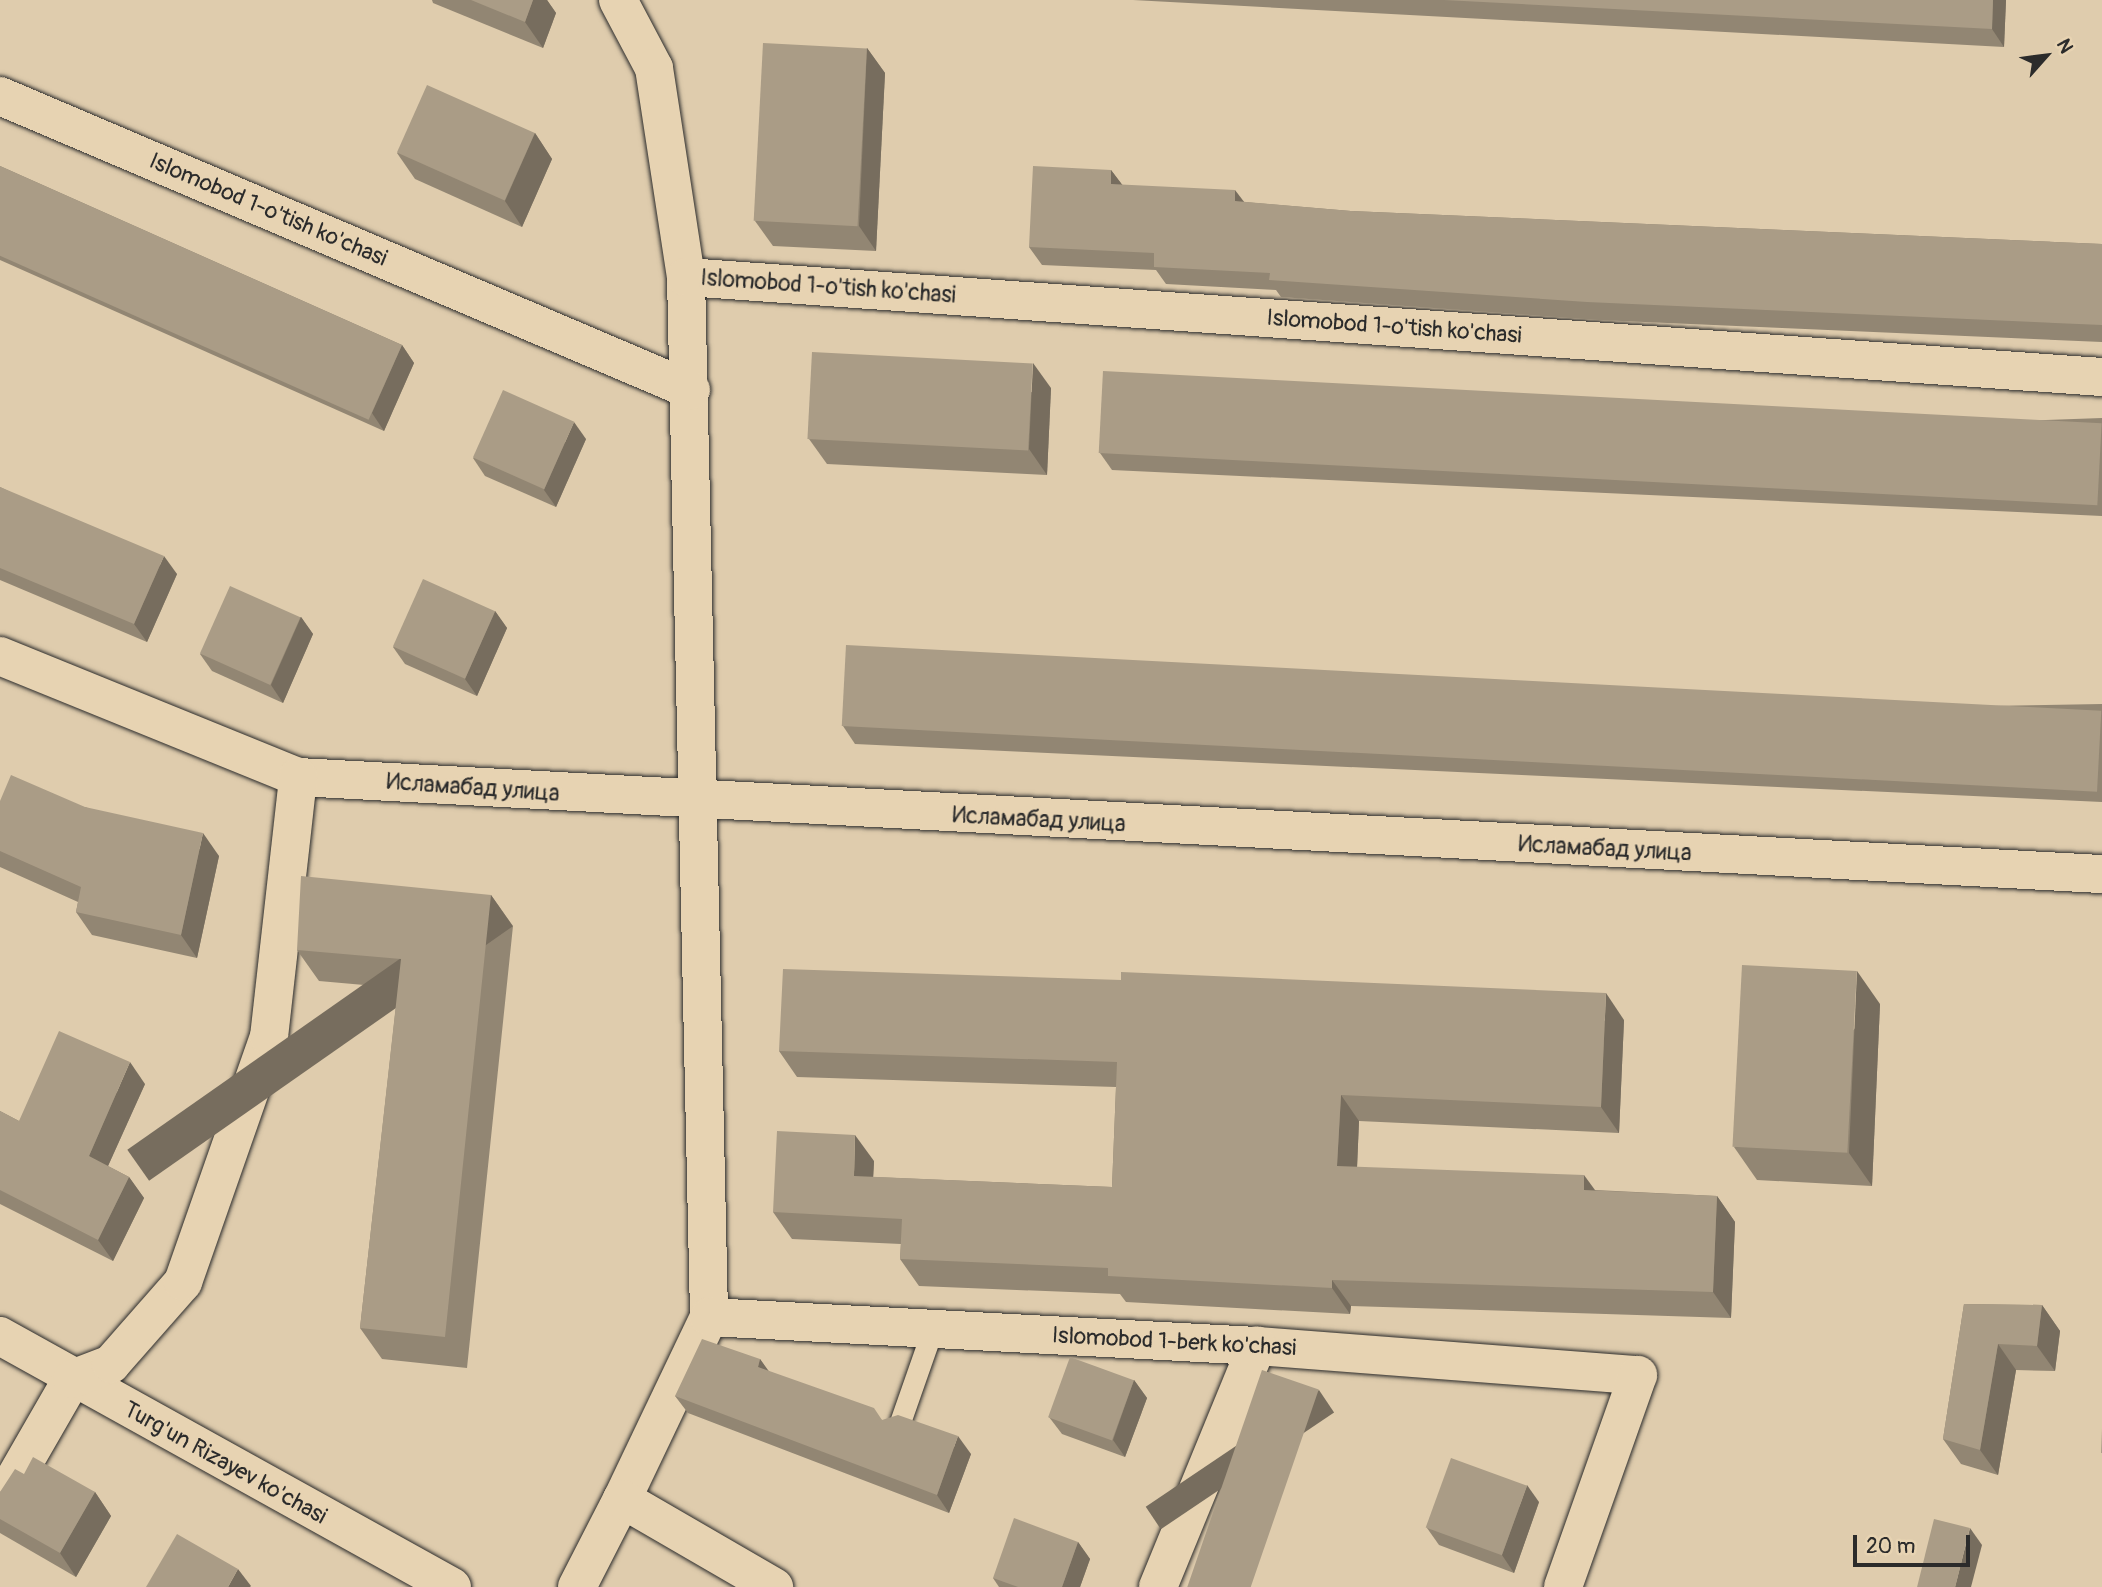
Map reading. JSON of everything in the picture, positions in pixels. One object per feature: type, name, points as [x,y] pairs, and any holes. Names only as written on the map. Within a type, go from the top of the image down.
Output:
[{"type":"street","points":[[577,1587],[709,1317],[691,390],[686,277],[653,68],[627,8]]},
{"type":"street","name":"Islomobod 1-o'tish ko'chasi","points":[[0,96],[691,390]]},
{"type":"street","name":"Islomobod 1-o'tish ko'chasi","points":[[686,277],[2102,377]]},
{"type":"street","name":"Исламабад улица","points":[[0,656],[298,778],[698,802],[2102,874]]},
{"type":"street","points":[[0,1504],[72,1379],[111,1364],[183,1282],[270,1037],[298,778]]},
{"type":"street","name":"Islomobod 1-berk ko'chasi","points":[[709,1317],[932,1331],[1257,1346],[1637,1374],[1563,1587]]},
{"type":"street","name":"Turg'un Rizayev ko'chasi","points":[[0,1336],[72,1379],[452,1587]]},
{"type":"street","points":[[1158,1587],[1257,1346]]},
{"type":"street","points":[[622,1499],[774,1587]]},
{"type":"lane","points":[[899,1424],[932,1331]]},
{"type":"building","points":[[471,0],[533,0],[525,22]]},
{"type":"building","points":[[1444,0],[1993,0],[1992,29]]},
{"type":"building","points":[[763,43],[867,48],[858,226],[754,221]]},
{"type":"building","points":[[427,85],[535,133],[505,201],[397,153]]},
{"type":"building","points":[[0,166],[402,345],[369,420],[0,256]]},
{"type":"building","points":[[1033,166],[1111,170],[1111,184],[1235,190],[1235,201],[1351,211],[2102,244],[2102,325],[1587,302],[1269,280],[1270,273],[1154,267],[1154,253],[1029,247]]},
{"type":"building","points":[[812,352],[1033,364],[1028,450],[807,439]]},
{"type":"building","points":[[1103,371],[2102,423],[2097,505],[1099,453]]},
{"type":"building","points":[[503,390],[574,422],[544,489],[473,458]]},
{"type":"building","points":[[0,487],[164,556],[134,624],[0,568]]},
{"type":"building","points":[[423,579],[495,611],[465,679],[393,647]]},
{"type":"building","points":[[230,586],[300,617],[270,685],[200,654]]},
{"type":"building","points":[[846,645],[2101,711],[2097,792],[842,726]]},
{"type":"building","points":[[11,775],[85,807],[203,833],[181,935],[76,912],[81,887],[0,851],[0,801]]},
{"type":"building","points":[[301,876],[491,895],[445,1337],[360,1328],[401,959],[297,950]]},
{"type":"building","points":[[1742,965],[1857,971],[1847,1153],[1732,1147]]},
{"type":"building","points":[[783,969],[1121,980],[1121,972],[1606,993],[1601,1107],[1341,1095],[1337,1166],[1584,1175],[1584,1190],[1717,1196],[1713,1292],[1332,1280],[1332,1288],[1108,1276],[1108,1268],[900,1259],[902,1219],[773,1212],[777,1131],[855,1135],[854,1176],[1112,1187],[1117,1062],[779,1051]]},
{"type":"building","points":[[59,1031],[130,1062],[89,1156],[129,1177],[98,1240],[0,1190],[0,1111],[19,1121]]},
{"type":"building","points":[[1964,1304],[2042,1305],[2037,1346],[1998,1344],[1980,1450],[1943,1439]]},
{"type":"building","points":[[702,1339],[760,1359],[758,1367],[874,1408],[882,1420],[898,1415],[958,1436],[937,1495],[675,1396]]},
{"type":"building","points":[[1070,1357],[1134,1380],[1112,1440],[1048,1417]]},
{"type":"building","points":[[1262,1370],[1319,1390],[1251,1587],[1187,1587]]},
{"type":"building","points":[[33,1457],[95,1492],[60,1553],[0,1519],[0,1492],[15,1469],[24,1474]]},
{"type":"building","points":[[1451,1458],[1527,1486],[1502,1555],[1426,1528]]},
{"type":"building","points":[[1014,1518],[1078,1542],[1062,1587],[1018,1587],[993,1578]]},
{"type":"building","points":[[1934,1519],[1970,1528],[1955,1587],[1917,1587]]},
{"type":"building","points":[[177,1534],[238,1569],[228,1587],[146,1587]]}]
